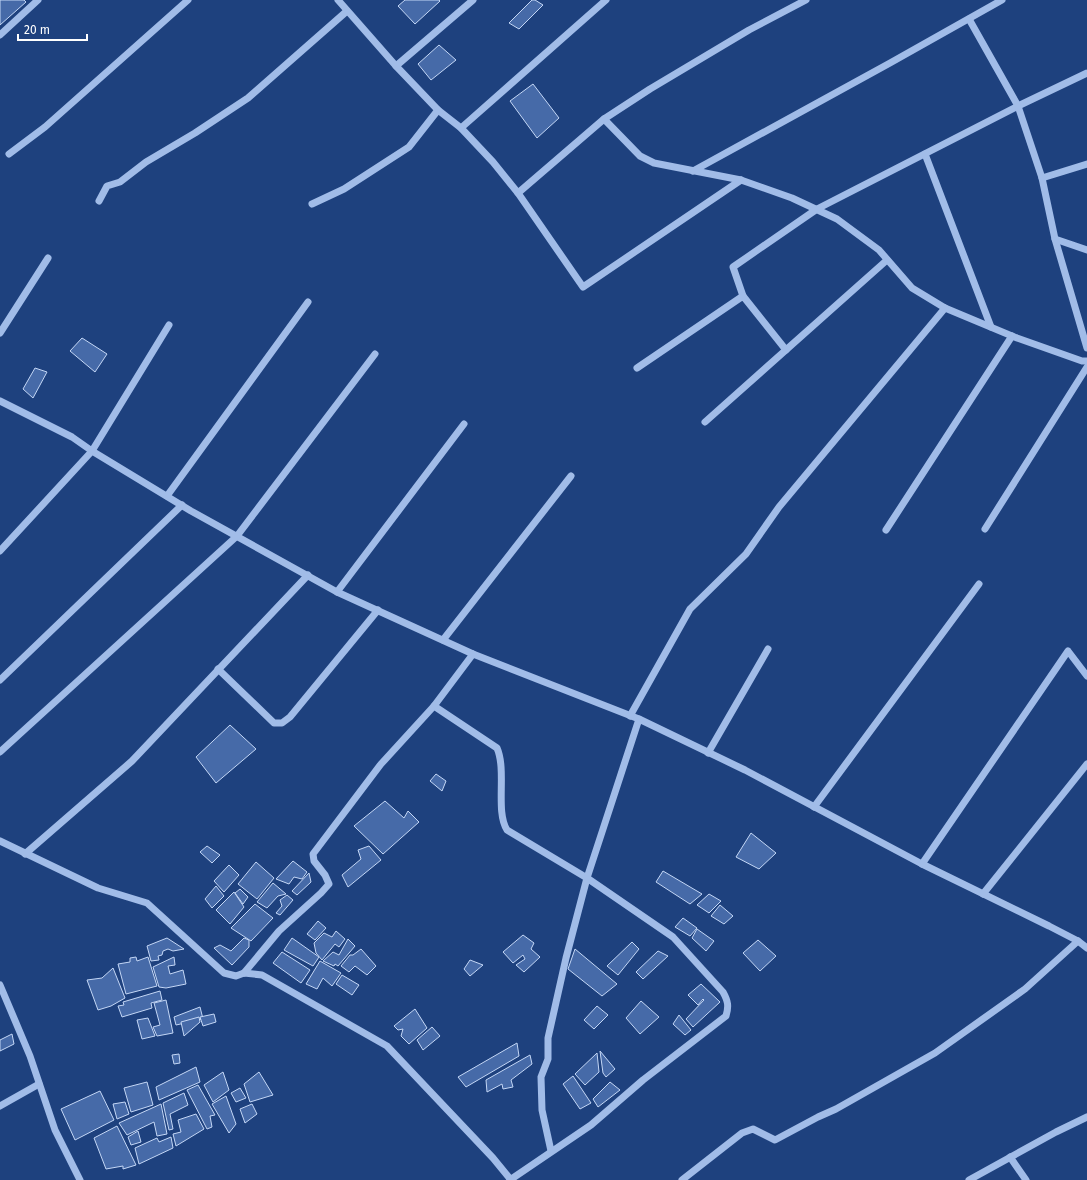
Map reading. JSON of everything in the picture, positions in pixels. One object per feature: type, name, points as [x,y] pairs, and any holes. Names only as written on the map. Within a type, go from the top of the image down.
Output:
[{"type":"street","points":[[0,35],[38,0]]},
{"type":"street","points":[[9,154],[45,127],[188,0]]},
{"type":"street","points":[[338,0],[396,66],[438,110],[461,128],[493,162],[518,193],[583,287],[741,180]]},
{"type":"street","points":[[396,66],[473,0]]},
{"type":"street","points":[[461,128],[606,0]]},
{"type":"street","points":[[518,193],[604,119],[650,89],[743,34],[806,0]]},
{"type":"street","points":[[693,170],[1002,0]]},
{"type":"street","points":[[99,201],[107,186],[120,182],[146,162],[195,133],[248,98],[347,11]]},
{"type":"street","points":[[969,19],[1018,106],[1042,178],[1054,239],[1087,348]]},
{"type":"street","points":[[786,350],[743,296],[733,267],[817,209],[1018,106],[1087,73]]},
{"type":"street","points":[[312,204],[344,188],[409,147],[438,110]]},
{"type":"street","points":[[604,119],[640,156],[654,163],[741,180],[792,198],[817,209],[837,219],[879,250],[912,288],[945,308],[1012,336],[1082,361],[1087,361]]},
{"type":"street","points":[[925,154],[991,327]]},
{"type":"street","points":[[1042,178],[1087,164]]},
{"type":"street","points":[[1054,239],[1087,250]]},
{"type":"street","points":[[0,333],[48,258]]},
{"type":"street","points":[[705,422],[888,260]]},
{"type":"street","points":[[637,368],[743,296]]},
{"type":"street","points":[[167,496],[308,302]]},
{"type":"street","points":[[630,716],[690,608],[746,554],[780,507],[945,308]]},
{"type":"street","points":[[0,551],[92,452],[169,325]]},
{"type":"street","points":[[886,530],[1012,336]]},
{"type":"street","points":[[0,752],[237,536],[375,354]]},
{"type":"street","points":[[985,529],[1087,367]]},
{"type":"street","points":[[0,401],[72,437],[92,452],[182,505],[337,592],[473,654],[640,719],[708,752],[922,864],[1078,941],[1087,948]]},
{"type":"street","points":[[337,592],[464,424]]},
{"type":"street","points":[[443,640],[571,476]]},
{"type":"street","points":[[0,680],[182,505]]},
{"type":"street","points":[[25,854],[132,761],[308,575]]},
{"type":"street","points":[[814,807],[978,584]]},
{"type":"street","points":[[218,669],[274,723],[282,723],[290,717],[378,610]]},
{"type":"street","points":[[708,752],[768,649]]},
{"type":"street","points":[[922,864],[1068,651],[1087,676]]},
{"type":"street","points":[[244,973],[280,931],[329,884],[326,875],[314,861],[313,854],[381,764],[434,706],[473,654]]},
{"type":"street","points":[[0,841],[98,888],[147,903],[224,973],[236,976],[244,973],[262,975],[387,1046],[494,1158],[511,1180],[591,1124],[643,1080],[726,1016],[729,1008],[723,992],[674,937],[587,878],[507,830],[503,820],[500,755],[497,748],[434,706]]},
{"type":"street","points":[[551,1151],[542,1110],[541,1078],[548,1059],[548,1038],[566,958],[587,878],[640,719]]},
{"type":"street","points":[[984,894],[1087,764]]},
{"type":"street","points":[[682,1180],[742,1133],[753,1129],[775,1140],[836,1109],[935,1053],[1024,990],[1078,941]]},
{"type":"street","points":[[0,985],[30,1056],[55,1130],[80,1180]]},
{"type":"street","points":[[0,1106],[40,1084]]},
{"type":"street","points":[[969,1180],[1056,1132],[1087,1117]]},
{"type":"street","points":[[1010,1157],[1026,1180]]},
{"type":"building","points":[[0,0],[24,0],[26,2],[0,25]]},
{"type":"building","points":[[405,0],[440,1],[415,24],[398,6]]},
{"type":"building","points":[[532,0],[535,0],[543,5],[519,29],[509,23]]},
{"type":"building","points":[[439,45],[456,60],[431,80],[418,64]]},
{"type":"building","points":[[533,84],[559,118],[537,138],[510,101]]},
{"type":"building","points":[[82,338],[107,354],[95,372],[70,351]]},
{"type":"building","points":[[35,368],[47,372],[33,398],[23,389]]},
{"type":"building","points":[[230,725],[256,749],[216,783],[196,757]]},
{"type":"building","points":[[436,774],[446,781],[442,791],[430,781]]},
{"type":"building","points":[[385,801],[404,818],[408,811],[419,822],[383,854],[354,826]]},
{"type":"building","points":[[751,833],[776,853],[759,869],[736,857]]},
{"type":"building","points":[[207,846],[220,855],[212,863],[200,852]]},
{"type":"building","points":[[369,846],[381,860],[348,887],[342,875],[361,859],[358,850]]},
{"type":"building","points":[[293,861],[307,872],[302,879],[294,877],[289,884],[276,879]]},
{"type":"building","points":[[256,862],[274,878],[257,899],[238,884]]},
{"type":"building","points":[[229,865],[239,875],[224,892],[214,881]]},
{"type":"building","points":[[663,871],[702,894],[690,904],[656,882]]},
{"type":"building","points":[[309,873],[311,882],[297,895],[292,891]]},
{"type":"building","points":[[273,883],[286,894],[278,896],[267,908],[257,902]]},
{"type":"building","points":[[216,886],[224,896],[212,908],[205,899]]},
{"type":"building","points":[[240,889],[248,897],[243,904],[235,893]]},
{"type":"building","points":[[234,892],[244,907],[230,924],[216,910]]},
{"type":"building","points":[[709,894],[721,901],[709,913],[697,905]]},
{"type":"building","points":[[287,895],[293,900],[280,915],[276,913],[282,906],[280,900]]},
{"type":"building","points":[[255,904],[273,918],[251,941],[231,928]]},
{"type":"building","points":[[720,905],[733,916],[724,924],[711,916]]},
{"type":"building","points":[[683,918],[697,928],[690,936],[675,927]]},
{"type":"building","points":[[318,921],[326,928],[315,940],[307,934]]},
{"type":"building","points":[[697,929],[714,941],[706,951],[692,938]]},
{"type":"building","points":[[336,931],[345,939],[339,947],[335,944],[322,960],[316,953],[314,943],[324,933],[332,937]]},
{"type":"building","points":[[523,935],[534,943],[531,949],[540,957],[524,972],[516,965],[525,959],[523,955],[513,963],[503,952]]},
{"type":"building","points":[[167,938],[184,949],[173,951],[168,949],[163,951],[162,955],[158,956],[159,960],[151,961],[147,946]]},
{"type":"building","points":[[244,938],[249,940],[249,947],[232,965],[214,948],[220,945],[231,951]]},
{"type":"building","points":[[292,938],[319,957],[313,966],[284,950]]},
{"type":"building","points":[[348,939],[355,946],[338,966],[335,964],[334,966],[323,961],[333,952],[339,955]]},
{"type":"building","points":[[758,940],[776,956],[760,971],[743,953]]},
{"type":"building","points":[[632,942],[639,949],[618,975],[607,966]]},
{"type":"building","points":[[361,949],[376,966],[367,975],[355,966],[349,972],[341,966],[350,955],[353,955]]},
{"type":"building","points":[[575,949],[617,984],[602,996],[568,969]]},
{"type":"building","points":[[658,951],[668,956],[643,979],[636,972]]},
{"type":"building","points":[[282,952],[310,970],[301,983],[273,963]]},
{"type":"building","points":[[136,957],[137,961],[148,957],[157,986],[126,994],[118,964],[130,962],[130,958]]},
{"type":"building","points":[[174,957],[175,965],[168,966],[170,974],[183,970],[186,984],[166,988],[159,987],[153,967]]},
{"type":"building","points":[[470,960],[483,965],[470,976],[464,969]]},
{"type":"building","points":[[320,961],[341,973],[332,986],[323,978],[317,989],[306,984]]},
{"type":"building","points":[[113,968],[125,998],[111,1006],[98,1010],[87,980],[102,978]]},
{"type":"building","points":[[342,975],[359,985],[352,995],[336,984]]},
{"type":"building","points":[[701,984],[720,1002],[693,1027],[686,1019],[704,1000],[703,999],[698,1005],[688,995]]},
{"type":"building","points":[[160,991],[162,1000],[151,1003],[152,1008],[122,1017],[118,1006],[124,1005],[123,1002]]},
{"type":"building","points":[[166,1000],[173,1033],[157,1036],[153,1027],[160,1025],[154,1003]]},
{"type":"building","points":[[641,1001],[659,1017],[640,1034],[626,1018]]},
{"type":"building","points":[[597,1006],[608,1015],[594,1029],[584,1020]]},
{"type":"building","points":[[200,1007],[203,1019],[176,1025],[174,1017]]},
{"type":"building","points":[[415,1009],[427,1028],[409,1044],[401,1036],[403,1029],[398,1030],[394,1026]]},
{"type":"building","points":[[214,1014],[216,1022],[203,1026],[200,1017]]},
{"type":"building","points":[[679,1015],[691,1030],[685,1035],[673,1024]]},
{"type":"building","points":[[199,1017],[200,1022],[184,1036],[181,1022]]},
{"type":"building","points":[[148,1018],[155,1036],[142,1039],[137,1020]]},
{"type":"building","points":[[432,1027],[440,1036],[423,1050],[417,1040]]},
{"type":"building","points":[[12,1034],[14,1044],[0,1051],[0,1040]]},
{"type":"building","points":[[517,1043],[519,1056],[466,1087],[458,1077]]},
{"type":"building","points":[[600,1051],[615,1069],[606,1077],[603,1073]]},
{"type":"building","points":[[597,1053],[599,1072],[585,1085],[575,1074]]},
{"type":"building","points":[[179,1054],[180,1063],[174,1064],[172,1055]]},
{"type":"building","points":[[530,1055],[532,1064],[511,1080],[513,1087],[503,1089],[502,1084],[487,1092],[486,1080]]},
{"type":"building","points":[[196,1067],[200,1082],[159,1100],[156,1087]]},
{"type":"building","points":[[223,1072],[229,1090],[213,1102],[204,1085]]},
{"type":"building","points":[[259,1072],[273,1095],[250,1102],[244,1084]]},
{"type":"building","points":[[573,1076],[591,1103],[580,1109],[563,1084]]},
{"type":"building","points":[[147,1082],[153,1105],[131,1112],[124,1088]]},
{"type":"building","points":[[610,1082],[620,1090],[598,1107],[593,1099]]},
{"type":"building","points":[[198,1085],[215,1115],[210,1116],[212,1127],[207,1129],[187,1090]]},
{"type":"building","points":[[240,1088],[246,1098],[236,1102],[231,1093]]},
{"type":"building","points":[[100,1091],[114,1120],[75,1140],[61,1109]]},
{"type":"building","points":[[184,1093],[188,1105],[170,1114],[173,1129],[169,1130],[163,1103]]},
{"type":"building","points":[[226,1096],[236,1124],[229,1133],[212,1104]]},
{"type":"building","points":[[125,1102],[129,1114],[117,1119],[113,1104]]},
{"type":"building","points":[[161,1104],[167,1134],[157,1136],[154,1122],[127,1135],[119,1123]]},
{"type":"building","points":[[252,1104],[257,1114],[245,1123],[240,1109]]},
{"type":"building","points":[[196,1114],[204,1129],[176,1146],[173,1134],[181,1132],[178,1120]]},
{"type":"building","points":[[117,1126],[136,1165],[123,1169],[123,1166],[106,1169],[94,1138]]},
{"type":"building","points":[[138,1131],[141,1142],[131,1145],[128,1137]]},
{"type":"building","points":[[171,1137],[173,1148],[139,1164],[135,1148],[157,1138],[159,1142]]}]
